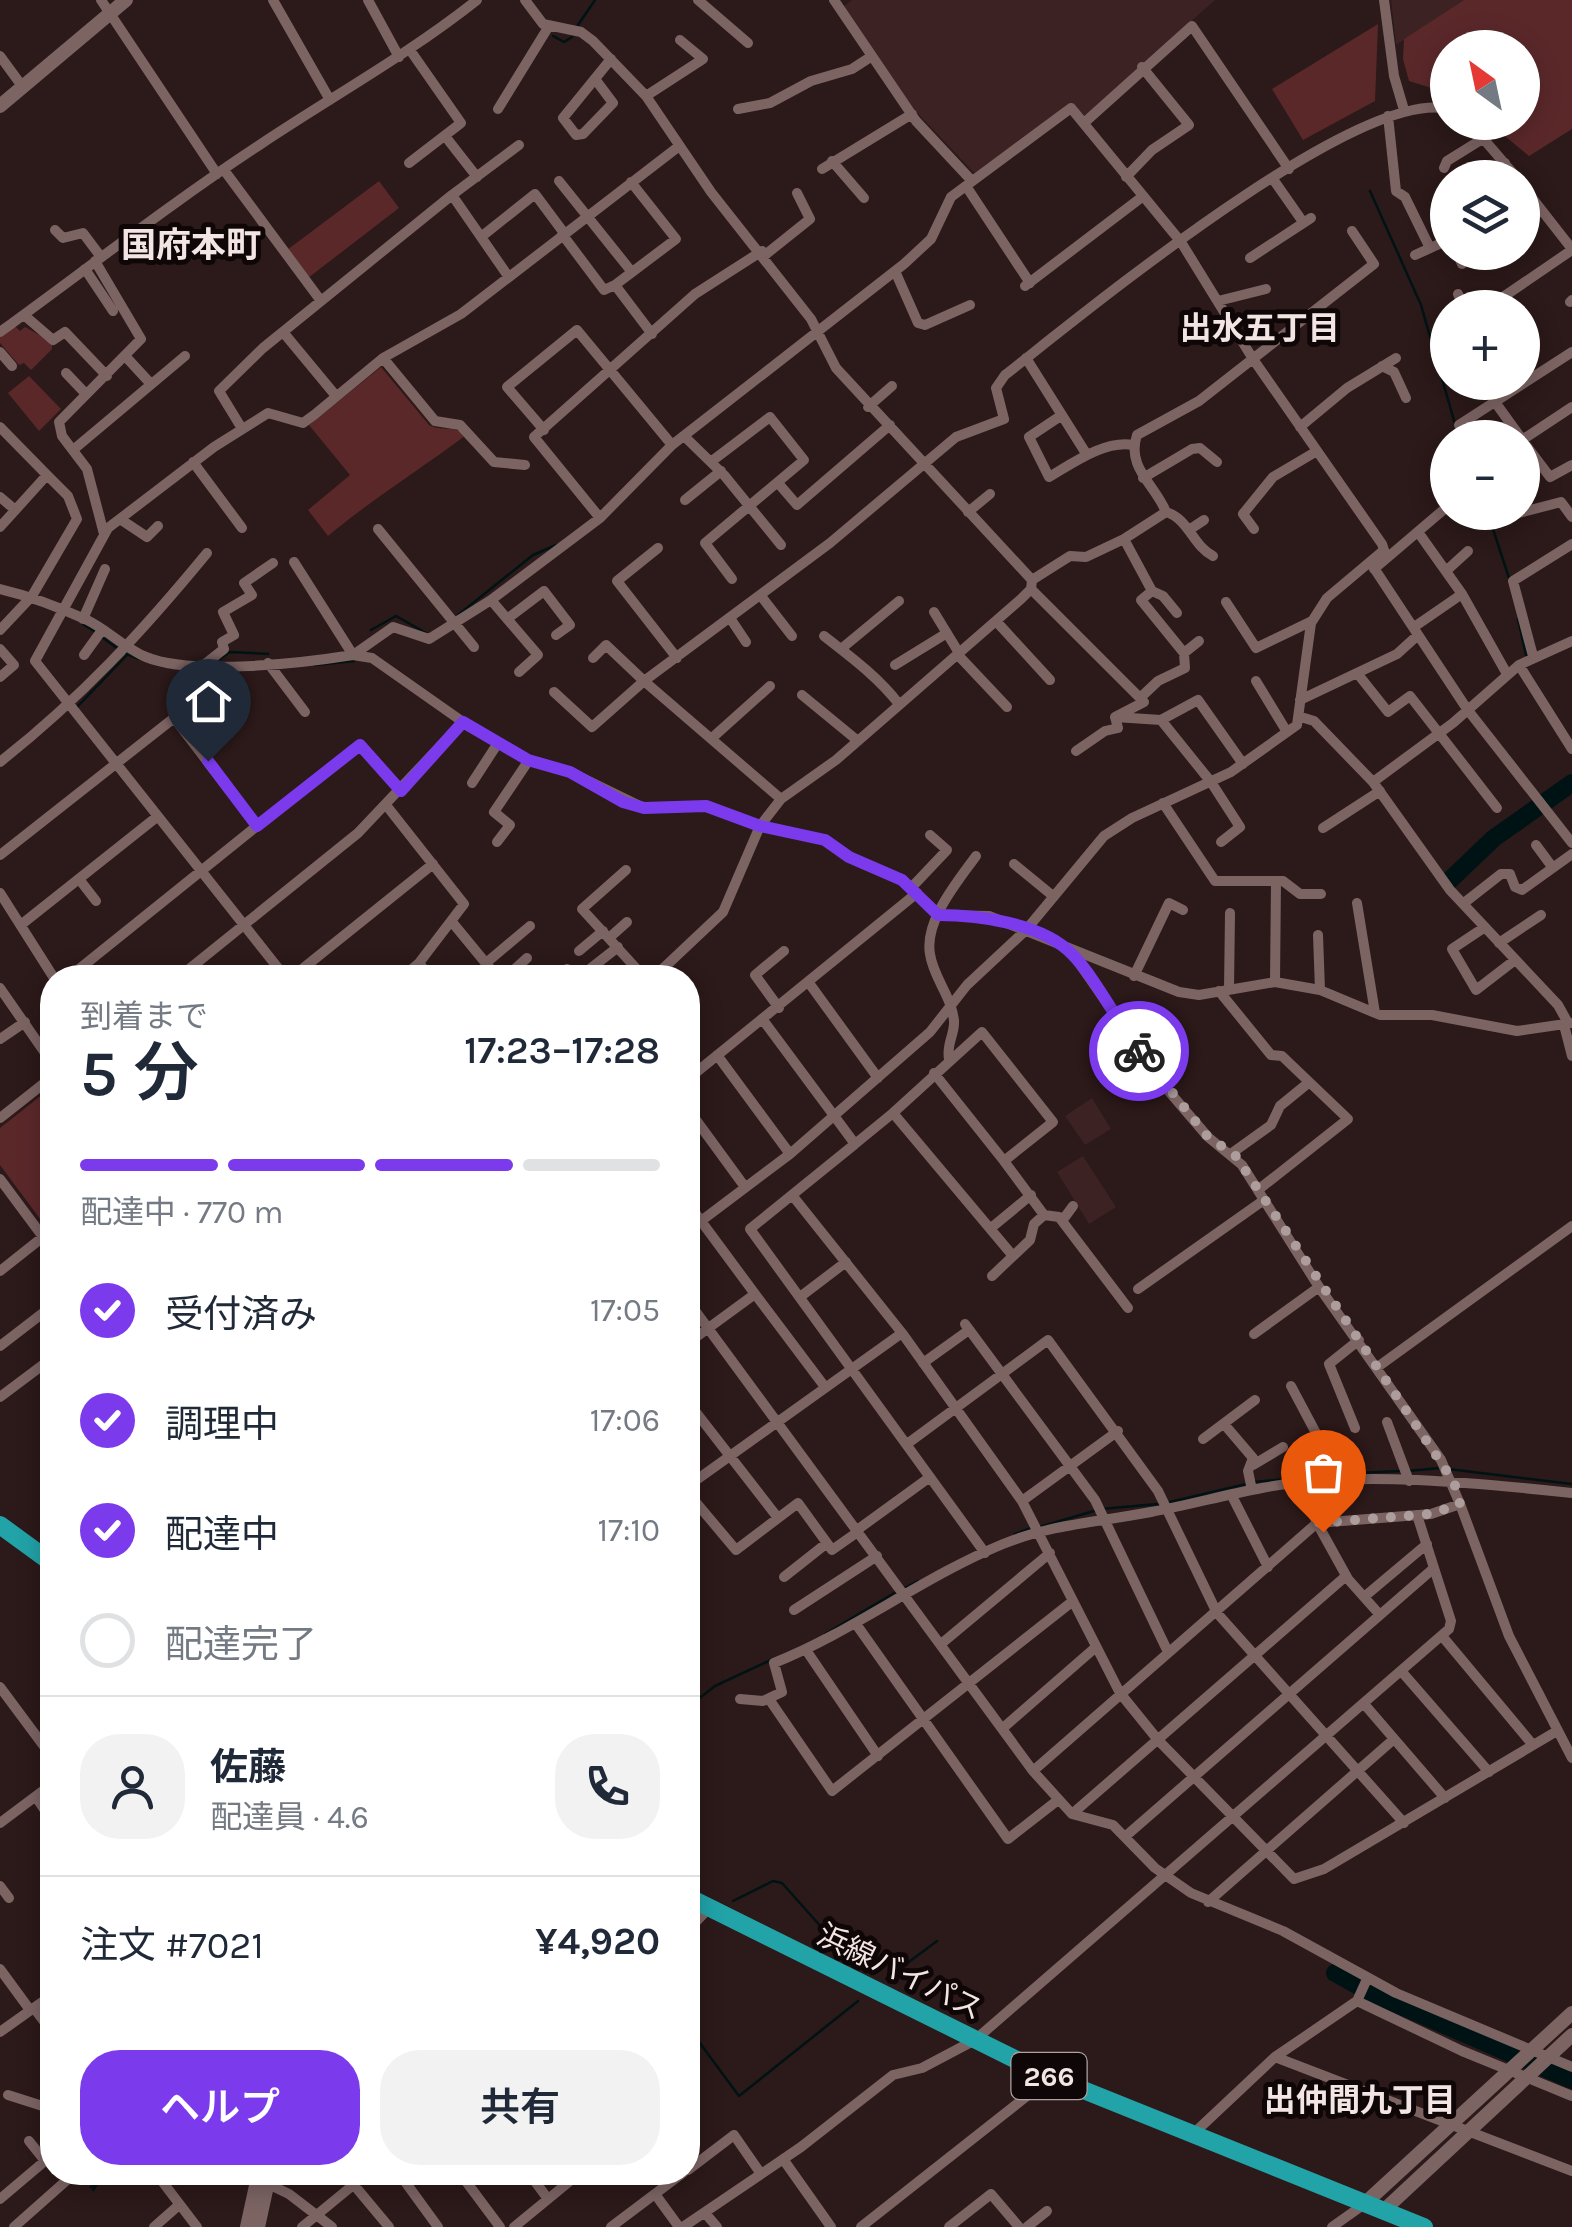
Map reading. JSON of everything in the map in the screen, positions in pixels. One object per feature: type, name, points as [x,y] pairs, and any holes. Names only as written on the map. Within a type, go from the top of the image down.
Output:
[{"type":"highway","points":[[0,1525],[40,1554]]},
{"type":"highway","name":"浜線バイパス","points":[[700,1904],[1051,2077],[1424,2227]]},
{"type":"street","points":[[0,106],[105,7],[126,0]]},
{"type":"street","points":[[273,0],[330,100]]},
{"type":"street","points":[[368,0],[399,56]]},
{"type":"street","points":[[0,332],[220,172],[410,50],[478,0]]},
{"type":"street","points":[[525,0],[548,26],[581,32],[646,96],[678,146],[763,253],[819,334],[836,368],[868,407],[890,425],[1031,585],[1144,702],[1115,717]]},
{"type":"street","points":[[698,0],[748,43]]},
{"type":"street","points":[[1384,0],[1394,76],[1404,110]]},
{"type":"street","points":[[841,2],[912,114],[969,184],[1028,285],[1142,197]]},
{"type":"street","points":[[105,7],[220,172],[321,302]]},
{"type":"street","points":[[498,109],[548,26]]},
{"type":"street","points":[[1084,123],[1192,26],[1289,169]]},
{"type":"street","points":[[646,96],[704,58],[680,40]]},
{"type":"street","points":[[409,163],[461,123],[410,50]]},
{"type":"street","points":[[0,56],[22,86]]},
{"type":"street","points":[[738,110],[770,103],[810,80],[852,69],[872,56]]},
{"type":"street","points":[[595,79],[613,103],[583,134],[576,135],[563,118],[595,79],[612,59]]},
{"type":"street","points":[[1126,178],[1152,150],[1189,125],[1142,67]]},
{"type":"street","points":[[353,655],[393,627],[429,639],[491,600],[600,518],[672,445],[754,377],[819,334],[931,239],[941,212],[969,184],[980,180],[1032,134],[1072,108],[1181,242],[1253,358],[1388,553]]},
{"type":"street","points":[[554,692],[592,727],[644,681],[830,544],[922,462],[956,437],[1004,420],[996,388],[1026,358],[1181,242],[1289,169],[1388,116],[1404,110],[1430,109]]},
{"type":"street","points":[[822,170],[912,114]]},
{"type":"street","points":[[1388,116],[1396,191],[1406,197],[1430,248],[1415,255]]},
{"type":"street","points":[[445,136],[477,176]]},
{"type":"street","points":[[1449,160],[1481,140]]},
{"type":"street","points":[[1486,140],[1502,160]]},
{"type":"street","points":[[241,427],[219,391],[283,332],[520,145]]},
{"type":"street","points":[[0,677],[14,665],[34,660],[61,610],[67,607],[104,534],[120,519],[241,427],[268,413],[303,423],[383,358],[461,314],[678,146]]},
{"type":"street","points":[[832,161],[864,198]]},
{"type":"street","points":[[1250,258],[1307,220],[1273,179]]},
{"type":"street","points":[[559,181],[631,272]]},
{"type":"street","points":[[481,237],[535,194],[604,290],[676,239],[632,182]]},
{"type":"street","points":[[600,518],[534,437],[695,294],[810,219],[797,193]]},
{"type":"street","points":[[452,195],[508,276]]},
{"type":"street","points":[[1513,290],[1572,250],[1540,210]]},
{"type":"street","points":[[55,230],[63,238],[83,233],[113,312]]},
{"type":"street","points":[[1213,556],[1180,518],[1166,512],[1144,478],[1133,445],[1137,435],[1198,401],[1374,264],[1352,231]]},
{"type":"street","points":[[94,263],[141,339],[128,358],[59,422],[87,469],[104,534]]},
{"type":"street","points":[[895,271],[918,323],[925,325],[970,305]]},
{"type":"street","points":[[615,284],[652,334]]},
{"type":"street","points":[[1218,301],[1266,288]]},
{"type":"street","points":[[24,315],[53,340],[65,332],[107,376]]},
{"type":"street","points":[[544,430],[507,387],[577,330],[672,445]]},
{"type":"street","points":[[283,332],[336,396]]},
{"type":"street","points":[[0,352],[12,366]]},
{"type":"street","points":[[1540,373],[1568,355],[1572,372]]},
{"type":"street","points":[[73,450],[185,356]]},
{"type":"street","points":[[128,358],[150,383]]},
{"type":"street","points":[[383,358],[435,420],[460,425],[494,462],[524,465]]},
{"type":"street","points":[[1026,358],[1087,455]]},
{"type":"street","points":[[1300,427],[1346,388],[1396,358]]},
{"type":"street","points":[[1382,366],[1394,372],[1406,398]]},
{"type":"street","points":[[66,373],[86,394]]},
{"type":"street","points":[[868,407],[892,386]]},
{"type":"street","points":[[1466,420],[1498,400]]},
{"type":"street","points":[[1495,402],[1508,420]]},
{"type":"street","points":[[1572,407],[1522,440],[1550,477],[1572,464]]},
{"type":"street","points":[[1062,415],[1029,437],[1049,477],[1087,455],[1133,445]]},
{"type":"street","points":[[712,462],[770,418],[804,460],[705,543],[732,579]]},
{"type":"street","points":[[778,482],[797,505],[890,425]]},
{"type":"street","points":[[0,427],[68,496],[78,519],[32,596],[0,630]]},
{"type":"street","points":[[684,436],[721,471],[781,545]]},
{"type":"street","points":[[1144,478],[1200,448],[1217,462]]},
{"type":"street","points":[[1254,529],[1243,514],[1260,498],[1268,483],[1317,451]]},
{"type":"street","points":[[193,462],[242,528]]},
{"type":"street","points":[[685,500],[721,471]]},
{"type":"street","points":[[0,527],[13,508],[47,475]]},
{"type":"street","points":[[968,512],[990,494]]},
{"type":"street","points":[[0,497],[13,508]]},
{"type":"street","points":[[1540,508],[1562,502],[1572,517]]},
{"type":"street","points":[[667,965],[723,912],[760,826],[781,798],[858,741],[996,621],[1031,585],[1070,556],[1086,557],[1166,512]]},
{"type":"street","points":[[120,519],[147,537],[158,526]]},
{"type":"street","points":[[1189,530],[1204,520]]},
{"type":"street","points":[[825,1386],[701,1221],[790,1154],[930,1032],[950,1006],[1026,930],[1104,836],[1243,764],[1287,732],[1301,717],[1312,621],[1327,598],[1430,522]]},
{"type":"street","points":[[378,529],[474,646]]},
{"type":"street","points":[[1418,532],[1462,594],[1507,674]]},
{"type":"street","points":[[1124,539],[1152,591],[1164,596],[1176,613]]},
{"type":"street","points":[[1532,656],[1513,581],[1572,544]]},
{"type":"street","points":[[658,548],[617,581],[677,658]]},
{"type":"street","points":[[1446,571],[1468,551]]},
{"type":"street","points":[[0,762],[70,706],[129,648],[208,553]]},
{"type":"street","points":[[294,562],[353,655]]},
{"type":"street","points":[[204,665],[224,649],[222,642],[234,635],[222,612],[252,594],[244,583],[273,563]]},
{"type":"street","points":[[1372,566],[1467,709],[1572,843]]},
{"type":"street","points":[[83,619],[105,568]]},
{"type":"street","points":[[0,589],[32,596],[162,662],[204,665],[353,655],[372,658],[463,722],[528,760],[570,772],[644,808],[706,806],[760,826],[825,840],[914,891],[938,915],[989,916],[1179,992],[1275,982],[1320,990],[1375,1013],[1432,1015],[1516,1031],[1568,1024]]},
{"type":"street","points":[[507,619],[544,591],[570,625],[556,635]]},
{"type":"street","points":[[1140,698],[1158,681],[1185,668],[1184,653],[1141,600],[1152,591]]},
{"type":"street","points":[[1300,700],[1397,654],[1416,631],[1462,594]]},
{"type":"street","points":[[761,596],[792,636]]},
{"type":"street","points":[[491,600],[538,655],[519,672]]},
{"type":"street","points":[[841,650],[899,602]]},
{"type":"street","points":[[1226,602],[1256,648],[1312,621]]},
{"type":"street","points":[[934,612],[958,654],[1007,707]]},
{"type":"street","points":[[730,618],[746,642]]},
{"type":"street","points":[[996,621],[1050,680]]},
{"type":"street","points":[[84,656],[102,630]]},
{"type":"street","points":[[895,666],[947,633]]},
{"type":"street","points":[[824,636],[860,668],[880,678],[899,704]]},
{"type":"street","points":[[1184,653],[1200,641]]},
{"type":"street","points":[[1323,828],[1519,664],[1572,641]]},
{"type":"street","points":[[593,658],[606,645],[781,798]]},
{"type":"street","points":[[0,648],[14,665]]},
{"type":"street","points":[[34,660],[278,965]]},
{"type":"street","points":[[268,663],[305,712]]},
{"type":"street","points":[[1519,664],[1572,749]]},
{"type":"street","points":[[1358,673],[1388,712],[1410,696],[1497,808]]},
{"type":"street","points":[[1256,681],[1287,732]]},
{"type":"street","points":[[712,738],[770,686]]},
{"type":"street","points":[[802,695],[858,741]]},
{"type":"street","points":[[1115,717],[1160,720],[1198,700],[1243,764]]},
{"type":"street","points":[[1076,751],[1118,728],[1115,717]]},
{"type":"street","points":[[1301,717],[1314,721],[1377,786],[1464,903],[1558,1005],[1568,1024],[1572,1056]]},
{"type":"street","points":[[0,855],[174,718],[257,826]]},
{"type":"street","points":[[1160,720],[1211,782],[1240,828],[1221,842]]},
{"type":"street","points":[[194,965],[358,834],[463,722]]},
{"type":"street","points":[[472,782],[498,742]]},
{"type":"street","points":[[84,965],[360,745],[401,791]]},
{"type":"street","points":[[497,842],[510,825],[494,812],[528,760]]},
{"type":"street","points":[[1163,803],[1216,881],[1283,880],[1300,894],[1321,894]]},
{"type":"street","points":[[386,804],[464,904],[416,965]]},
{"type":"street","points":[[22,924],[158,816]]},
{"type":"street","points":[[700,1068],[809,984],[914,891],[947,850],[930,834]]},
{"type":"street","points":[[1536,845],[1553,868]]},
{"type":"street","points":[[1464,903],[1501,874],[1510,874],[1515,887],[1522,890],[1572,854]]},
{"type":"street","points":[[949,1059],[947,1048],[954,1024],[930,954],[938,915],[976,856]]},
{"type":"street","points":[[306,965],[434,864]]},
{"type":"street","points":[[1014,864],[1053,896]]},
{"type":"street","points":[[626,870],[582,909],[634,965]]},
{"type":"street","points":[[79,879],[96,901]]},
{"type":"street","points":[[1275,982],[1276,880]]},
{"type":"street","points":[[0,893],[46,965]]},
{"type":"street","points":[[1134,976],[1170,903],[1183,910]]},
{"type":"street","points":[[1358,903],[1375,1013]]},
{"type":"street","points":[[1138,1289],[1261,1195],[1348,1119],[1282,1056],[1271,1055],[1224,990],[1230,913]]},
{"type":"street","points":[[1500,943],[1541,914]]},
{"type":"street","points":[[452,922],[486,963],[530,926]]},
{"type":"street","points":[[591,965],[627,922]]},
{"type":"street","points":[[1485,927],[1452,948],[1476,990],[1516,960]]},
{"type":"street","points":[[1318,935],[1320,990]]},
{"type":"street","points":[[579,952],[610,939]]},
{"type":"street","points":[[778,1008],[755,976],[784,951]]},
{"type":"street","points":[[1071,952],[1166,1088],[1208,1137],[1232,1153],[1454,1482],[1508,1636],[1572,1758]]},
{"type":"street","points":[[518,965],[527,958]]},
{"type":"street","points":[[809,984],[878,1078]]},
{"type":"street","points":[[0,988],[40,1045]]},
{"type":"street","points":[[763,1020],[855,1144]]},
{"type":"street","points":[[0,1039],[24,1022]]},
{"type":"street","points":[[984,1551],[750,1229],[893,1113],[982,1032],[1052,1122],[1004,1161]]},
{"type":"street","points":[[717,1055],[790,1154]]},
{"type":"street","points":[[934,1073],[1044,1215],[1062,1220],[1128,1308]]},
{"type":"street","points":[[1232,1153],[1271,1125],[1280,1106],[1307,1084]]},
{"type":"street","points":[[0,1118],[40,1086]]},
{"type":"street","points":[[893,1113],[1012,1256]]},
{"type":"street","points":[[700,1126],[745,1188]]},
{"type":"street","points":[[2,1187],[40,1233]]},
{"type":"street","points":[[792,1194],[902,1333],[1022,1500],[1120,1693],[1158,1740],[1294,1879],[1307,1876],[1404,1823],[1557,1730]]},
{"type":"street","points":[[991,1228],[1031,1195]]},
{"type":"street","points":[[1062,1220],[1073,1206]]},
{"type":"street","points":[[992,1276],[1030,1240],[1034,1224],[1044,1215]]},
{"type":"street","points":[[1378,1366],[1572,1226]]},
{"type":"street","points":[[0,1270],[40,1239]]},
{"type":"street","points":[[800,1296],[846,1262]]},
{"type":"street","points":[[1254,1334],[1319,1286]]},
{"type":"street","points":[[700,1334],[755,1294]]},
{"type":"street","points":[[0,1346],[40,1315]]},
{"type":"street","points":[[700,1317],[1033,1771],[1072,1814],[1112,1825],[1127,1835],[1155,1868],[1208,1902],[1283,1931],[1367,1979],[1572,2067]]},
{"type":"street","points":[[923,1363],[967,1327],[1096,1503],[1168,1652]]},
{"type":"street","points":[[700,1479],[902,1333]]},
{"type":"street","points":[[907,1444],[1048,1340],[1118,1431],[1166,1508],[1217,1613],[1404,1823]]},
{"type":"street","points":[[1355,1428],[1330,1364],[1359,1340]]},
{"type":"street","points":[[0,1397],[40,1367]]},
{"type":"street","points":[[1292,1386],[1324,1450],[1328,1483]]},
{"type":"street","points":[[1203,1439],[1255,1400]]},
{"type":"street","points":[[700,1417],[778,1518]]},
{"type":"street","points":[[1387,1422],[1409,1481]]},
{"type":"street","points":[[1224,1424],[1252,1458],[1253,1465]]},
{"type":"street","points":[[1022,1500],[1118,1431]]},
{"type":"street","points":[[1252,1490],[1248,1471],[1284,1447]]},
{"type":"street","points":[[700,1504],[736,1550],[798,1502],[832,1550],[930,1476]]},
{"type":"street","points":[[740,1699],[770,1699],[782,1692],[774,1663],[856,1624],[904,1593],[984,1551],[1038,1529],[1300,1484],[1454,1482],[1572,1492]]},
{"type":"street","points":[[1300,1484],[1346,1576],[1380,1615]]},
{"type":"street","points":[[1232,1496],[1268,1567]]},
{"type":"street","points":[[1033,1771],[1317,1523],[1417,1515],[1460,1504]]},
{"type":"street","points":[[655,2194],[681,2227],[783,2159],[892,2075],[922,2068],[974,2040],[1402,1672],[1442,1636],[1451,1621],[1417,1515]]},
{"type":"street","points":[[784,1577],[827,1543]]},
{"type":"street","points":[[1364,1597],[1427,1544]]},
{"type":"street","points":[[941,1644],[1050,1554]]},
{"type":"street","points":[[794,1610],[877,1556]]},
{"type":"street","points":[[1127,1835],[1434,1568]]},
{"type":"street","points":[[1072,1814],[1346,1576]]},
{"type":"street","points":[[770,1699],[832,1791],[971,1686],[1073,1601]]},
{"type":"street","points":[[856,1624],[1008,1839],[1058,1800]]},
{"type":"street","points":[[1442,1636],[1533,1745]]},
{"type":"street","points":[[1003,1728],[1096,1648]]},
{"type":"street","points":[[806,1650],[878,1756]]},
{"type":"street","points":[[1402,1672],[1489,1772]]},
{"type":"street","points":[[0,1686],[40,1741]]},
{"type":"street","points":[[1364,1704],[1446,1798]]},
{"type":"street","points":[[1208,1902],[1394,1739]]},
{"type":"street","points":[[0,1823],[40,1794]]},
{"type":"street","points":[[36,1797],[40,1803]]},
{"type":"street","points":[[0,1886],[9,1898]]},
{"type":"street","points":[[700,1917],[708,1908]]},
{"type":"street","points":[[0,1969],[40,2018]]},
{"type":"street","points":[[1191,2136],[1275,2058],[1357,2000],[1367,1979]]},
{"type":"street","points":[[1357,2000],[1572,2096]]},
{"type":"street","points":[[0,2032],[40,2003]]},
{"type":"street","points":[[1332,2227],[1363,2205],[1572,2012]]},
{"type":"street","points":[[1382,2212],[1572,2035]]},
{"type":"street","points":[[1275,2058],[1572,2170]]},
{"type":"street","points":[[861,2227],[1051,2077]]},
{"type":"street","points":[[8,2094],[40,2105]]},
{"type":"street","points":[[700,2160],[734,2135],[762,2174]]},
{"type":"street","points":[[29,2142],[40,2151]]},
{"type":"street","points":[[783,2159],[831,2227]]},
{"type":"street","points":[[0,2199],[40,2166]]},
{"type":"street","points":[[14,2227],[59,2185]]},
{"type":"street","points":[[164,2185],[197,2227]]},
{"type":"street","points":[[247,2227],[257,2185]]},
{"type":"street","points":[[258,2227],[259,2185]]},
{"type":"street","points":[[273,2185],[332,2227]]},
{"type":"street","points":[[302,2227],[354,2185],[389,2227]]},
{"type":"street","points":[[407,2185],[435,2223],[421,2227]]},
{"type":"street","points":[[469,2185],[500,2227]]},
{"type":"street","points":[[538,2185],[548,2199]]},
{"type":"street","points":[[514,2227],[565,2185]]},
{"type":"street","points":[[610,2227],[667,2185]]},
{"type":"street","points":[[948,2227],[991,2194],[1019,2227]]},
{"type":"street","points":[[154,2227],[178,2205]]},
{"type":"street","points":[[1028,2227],[1046,2211]]},
{"type":"street","points":[[705,2213],[717,2227]]},
{"type":"shaded area","points":[[852,0],[1215,0],[1084,117],[1072,103],[977,176],[910,105],[843,7]]},
{"type":"shaded area","points":[[1391,0],[1464,0],[1396,45]]},
{"type":"shaded area","points":[[1464,0],[1572,0],[1572,129],[1529,156],[1510,140],[1540,140],[1540,30],[1430,30],[1430,88],[1409,81],[1403,59],[1404,39]]},
{"type":"shaded area","points":[[1378,24],[1375,101],[1303,140],[1272,89]]},
{"type":"shaded area","points":[[379,181],[399,208],[308,278],[287,250]]},
{"type":"shaded area","points":[[13,324],[20,331],[25,327],[52,342],[52,349],[31,370],[24,363],[19,365],[0,343],[0,335]]},
{"type":"shaded area","points":[[381,367],[429,425],[466,435],[328,536],[308,510],[350,475],[309,425]]},
{"type":"shaded area","points":[[29,376],[61,409],[39,431],[8,393]]},
{"type":"shaded area","points":[[40,1096],[40,1219],[0,1165],[0,1128]]},
{"type":"shaded area","points":[[1092,1098],[1111,1129],[1085,1145],[1065,1116]]},
{"type":"shaded area","points":[[1083,1156],[1116,1207],[1089,1224],[1057,1172]]},
{"type":"waterway","points":[[578,25],[595,0]]},
{"type":"waterway","points":[[553,36],[564,42],[572,37]]},
{"type":"waterway","points":[[1370,191],[1421,305],[1454,420]]},
{"type":"waterway","points":[[1493,530],[1509,578]]},
{"type":"waterway","points":[[458,615],[533,555],[556,545]]},
{"type":"waterway","points":[[371,630],[396,616],[426,633]]},
{"type":"waterway","points":[[1518,619],[1526,655]]},
{"type":"waterway","points":[[83,624],[97,633]]},
{"type":"waterway","points":[[103,638],[117,648]]},
{"type":"waterway","points":[[217,661],[230,652],[268,654]]},
{"type":"waterway","points":[[124,653],[139,659]]},
{"type":"waterway","points":[[77,707],[127,655]]},
{"type":"waterway","points":[[315,665],[354,661]]},
{"type":"waterway","points":[[156,665],[198,671]]},
{"type":"waterway","points":[[1449,881],[1494,838],[1572,783]]},
{"type":"waterway","points":[[1408,1471],[1440,1468]]},
{"type":"waterway","points":[[1448,1469],[1572,1484]]},
{"type":"waterway","points":[[1333,1474],[1400,1471]]},
{"type":"waterway","points":[[1254,1482],[1325,1475]]},
{"type":"waterway","points":[[1166,1503],[1246,1484]]},
{"type":"waterway","points":[[1101,1509],[1158,1504]]},
{"type":"waterway","points":[[1039,1527],[1094,1511]]},
{"type":"waterway","points":[[1015,1534],[1031,1528]]},
{"type":"waterway","points":[[903,1589],[918,1581]]},
{"type":"waterway","points":[[825,1634],[896,1592]]},
{"type":"waterway","points":[[700,1698],[715,1686],[773,1659]]},
{"type":"waterway","points":[[733,1901],[773,1881],[782,1883],[823,1929],[864,1964]]},
{"type":"waterway","points":[[886,1979],[937,1941]]},
{"type":"waterway","points":[[1335,1973],[1371,1993],[1572,2080]]},
{"type":"waterway","points":[[700,2043],[739,2096],[858,2001]]},
{"type":"waterway","points":[[93,2190],[96,2185]]},
{"type":"way so far","points":[[1139,1051],[1208,1137],[1235,1155],[1319,1286],[1378,1366],[1454,1482],[1460,1504],[1431,1514],[1317,1523],[1323,1532]]},
{"type":"district","name":"国府本町","points":[[191,245]]},
{"type":"district","name":"出水五丁目","points":[[1260,328]]},
{"type":"district","name":"出仲間九丁目","points":[[1360,2100]]},
{"type":"route","points":[[208,761],[257,826],[360,745],[401,791],[463,722],[528,760],[570,772],[623,802],[644,808],[706,806],[760,826],[825,840],[849,857],[902,880],[938,915],[989,916],[1032,932],[1071,952],[1139,1051]]}]
